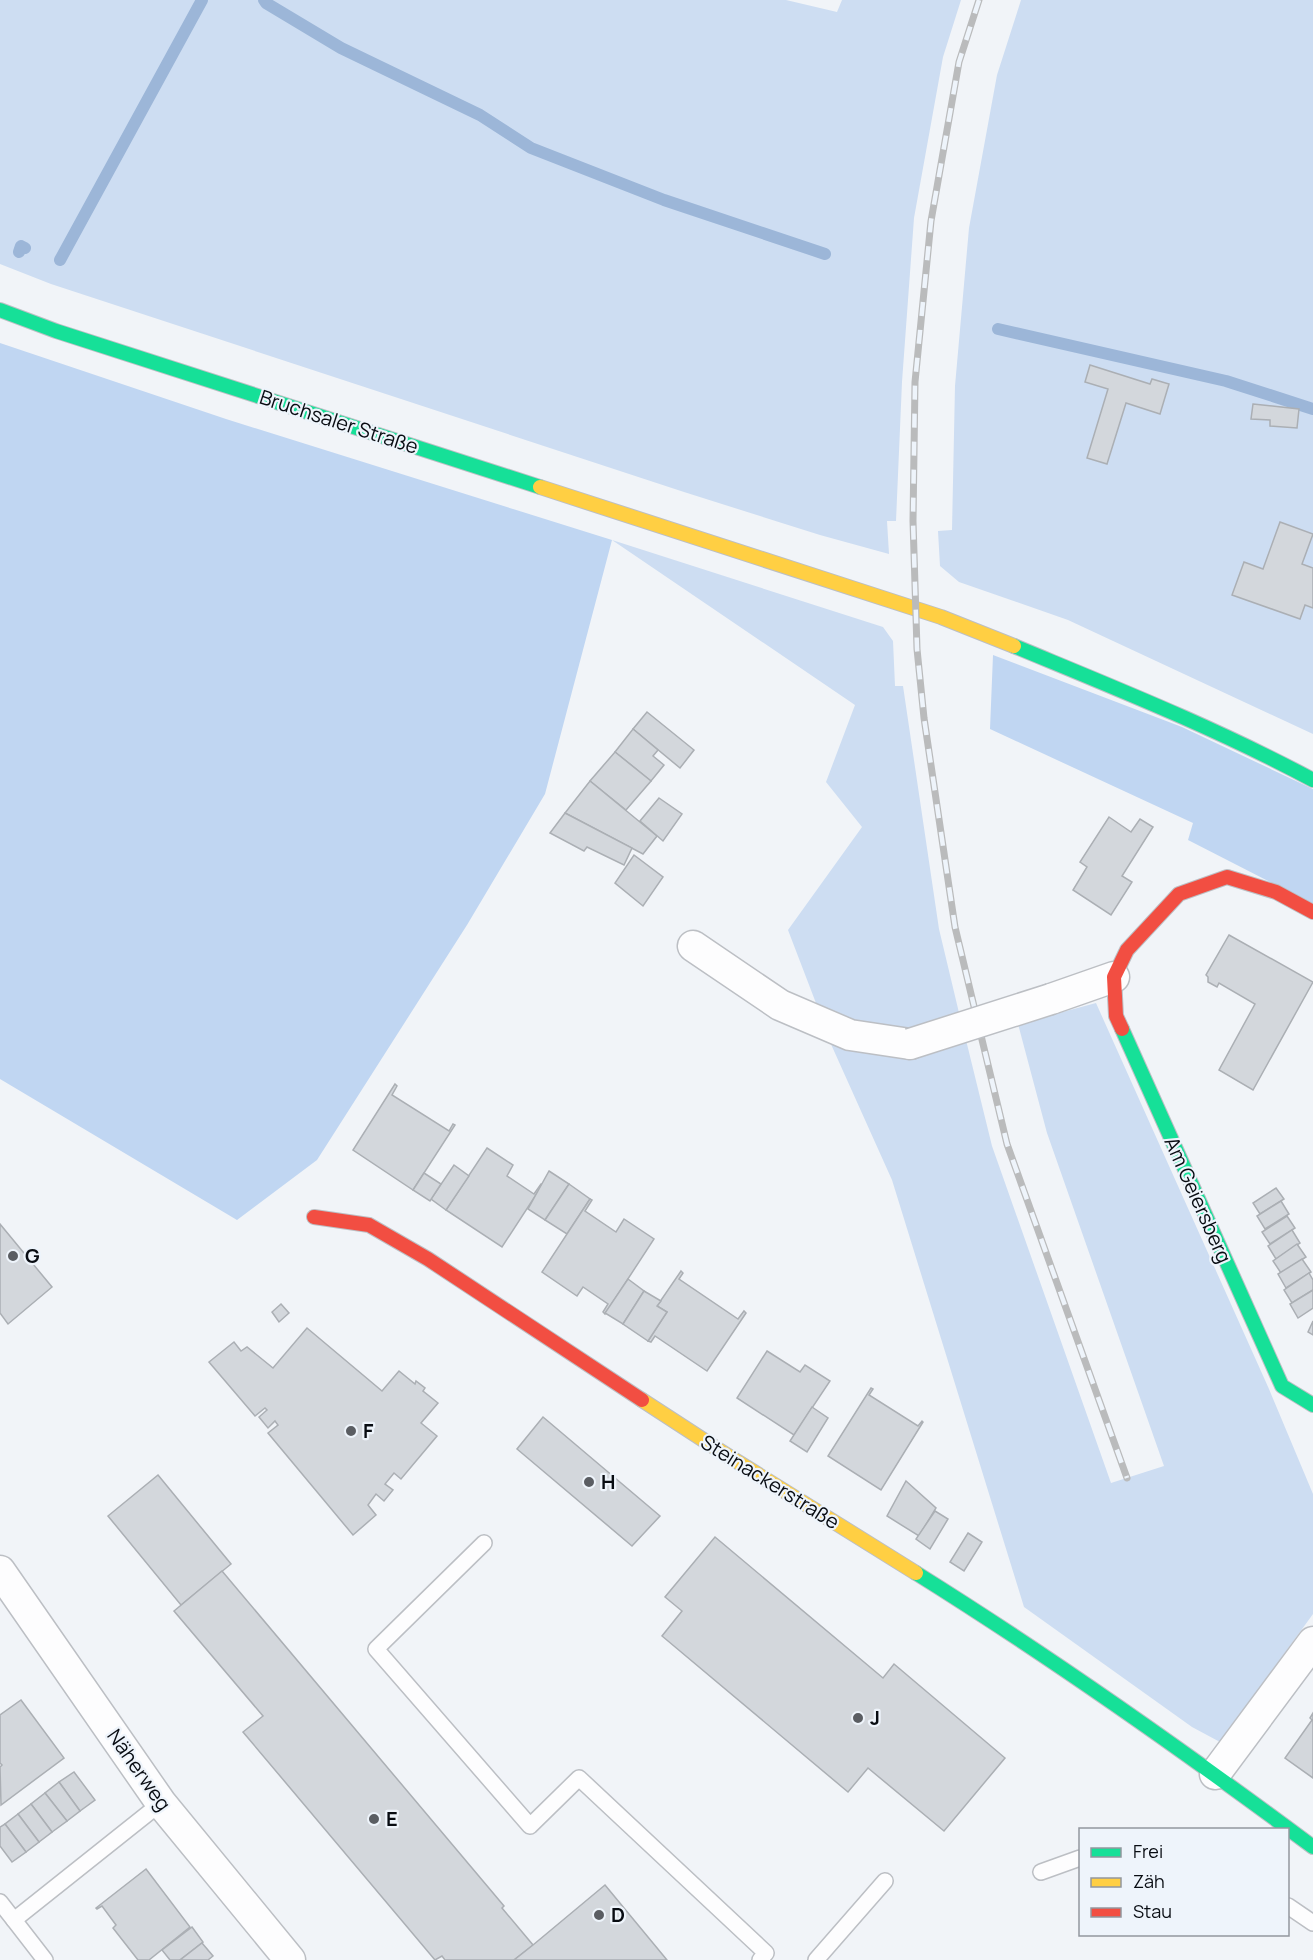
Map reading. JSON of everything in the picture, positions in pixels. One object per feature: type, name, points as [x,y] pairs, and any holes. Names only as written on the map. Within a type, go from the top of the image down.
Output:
[{"type":"street","name":"Bruchsaler Straße","points":[[0,310],[941,617],[1151,702],[1253,748],[1313,780]]},
{"type":"street","name":"Am Geiersberg","points":[[1313,912],[1276,892],[1227,877],[1179,894],[1127,950],[1114,977],[1116,1016],[1282,1386],[1313,1405]]},
{"type":"street","points":[[693,946],[780,1005],[850,1035],[910,1044],[1114,977]]},
{"type":"street","name":"Steinackerstraße","points":[[314,1217],[369,1225],[428,1259],[725,1454],[965,1604],[1215,1774],[1287,1828]]},
{"type":"street","name":"Näherweg","points":[[0,1571],[161,1803],[290,1960]]},
{"type":"street","points":[[1215,1774],[1313,1642]]},
{"type":"street","name":"Steinackerstraße","points":[[1289,1829],[1313,1847]]},
{"type":"lane","points":[[484,1543],[376,1649],[530,1826],[579,1778],[766,1953],[760,1960]]},
{"type":"lane","points":[[15,1920],[161,1803]]},
{"type":"lane","points":[[1041,1872],[1079,1858]]},
{"type":"lane","points":[[816,1960],[885,1881]]},
{"type":"lane","points":[[0,1902],[45,1960]]},
{"type":"lane","points":[[1289,1907],[1313,1923]]},
{"type":"shaded area","points":[[0,0],[786,0],[837,12],[842,0],[961,0],[943,57],[914,218],[902,382],[896,521],[887,521],[889,554],[684,492],[51,284],[0,264]]},
{"type":"shaded area","points":[[1021,0],[1313,0],[1313,734],[1068,620],[959,582],[940,566],[938,531],[952,530],[955,386],[969,228],[997,75]]},
{"type":"shaded area","points":[[0,343],[226,419],[612,540],[545,794],[467,925],[317,1160],[237,1220],[0,1079]]},
{"type":"shaded area","points":[[612,540],[883,627],[893,641],[895,686],[903,686],[939,929],[960,1017],[909,1032],[852,1025],[819,1011],[788,930],[862,827],[826,782],[855,705]]},
{"type":"shaded area","points":[[993,655],[1182,727],[1313,789],[1313,904],[1188,840],[1193,823],[990,729]]},
{"type":"shaded area","points":[[1096,1003],[1269,1389],[1313,1494],[1313,1614],[1220,1742],[1192,1727],[1024,1607],[892,1180],[830,1042],[848,1050],[908,1057],[966,1040],[992,1146],[1111,1483],[1164,1466],[1047,1133],[1018,1024]]},
{"type":"building","points":[[1090,365],[1150,384],[1152,379],[1169,384],[1160,414],[1126,403],[1107,464],[1087,458],[1108,389],[1085,382]]},
{"type":"building","points":[[1253,404],[1299,409],[1297,428],[1270,426],[1270,420],[1251,419]]},
{"type":"building","points":[[1280,522],[1313,534],[1302,564],[1313,568],[1313,608],[1305,605],[1300,619],[1232,595],[1244,562],[1263,569]]},
{"type":"building","points":[[647,712],[694,750],[680,768],[633,729]]},
{"type":"building","points":[[633,729],[658,750],[653,756],[664,765],[651,781],[615,752]]},
{"type":"building","points":[[615,752],[651,781],[626,810],[590,781]]},
{"type":"building","points":[[590,781],[657,836],[643,854],[565,813]]},
{"type":"building","points":[[659,798],[682,814],[663,841],[640,821]]},
{"type":"building","points":[[565,813],[632,848],[624,865],[587,847],[584,851],[550,833]]},
{"type":"building","points":[[1109,817],[1131,832],[1140,819],[1153,827],[1122,876],[1132,882],[1111,915],[1073,890],[1087,867],[1080,862]]},
{"type":"building","points":[[634,855],[663,877],[643,906],[615,883]]},
{"type":"building","points":[[1229,935],[1313,982],[1253,1090],[1219,1070],[1255,1004],[1219,983],[1217,987],[1208,982],[1206,975]]},
{"type":"building","points":[[395,1084],[397,1086],[392,1095],[449,1131],[453,1124],[455,1125],[413,1190],[353,1150]]},
{"type":"building","points":[[487,1148],[513,1165],[507,1176],[534,1194],[543,1184],[502,1247],[446,1210]]},
{"type":"building","points":[[454,1165],[469,1176],[446,1210],[431,1199]]},
{"type":"building","points":[[549,1171],[569,1184],[545,1220],[528,1209]]},
{"type":"building","points":[[424,1173],[441,1184],[430,1201],[413,1190]]},
{"type":"building","points":[[569,1184],[590,1199],[567,1234],[545,1220]]},
{"type":"building","points":[[1276,1188],[1284,1199],[1260,1214],[1253,1203]]},
{"type":"building","points":[[590,1199],[592,1200],[585,1211],[616,1232],[624,1219],[654,1239],[605,1314],[603,1312],[608,1304],[583,1287],[577,1296],[542,1272]]},
{"type":"building","points":[[1281,1201],[1289,1214],[1265,1229],[1257,1216]]},
{"type":"building","points":[[1287,1216],[1295,1228],[1270,1244],[1262,1232]]},
{"type":"building","name":"G","points":[[0,1224],[52,1287],[8,1324],[0,1313]]},
{"type":"building","points":[[1292,1230],[1300,1243],[1276,1259],[1268,1246]]},
{"type":"building","points":[[1297,1244],[1306,1257],[1281,1273],[1273,1261]]},
{"type":"building","points":[[1302,1259],[1311,1272],[1286,1288],[1278,1274]]},
{"type":"building","points":[[681,1271],[683,1273],[679,1279],[738,1319],[744,1311],[746,1313],[707,1371],[655,1336],[651,1342],[648,1341],[667,1312],[657,1306]]},
{"type":"building","points":[[1309,1273],[1313,1280],[1313,1290],[1292,1303],[1284,1290]]},
{"type":"building","points":[[628,1279],[644,1291],[623,1324],[605,1313]]},
{"type":"building","points":[[1313,1290],[1313,1308],[1298,1318],[1290,1304]]},
{"type":"building","points":[[644,1291],[661,1301],[657,1306],[667,1312],[648,1341],[623,1324]]},
{"type":"building","points":[[281,1304],[289,1313],[279,1322],[272,1312]]},
{"type":"building","points":[[1313,1321],[1313,1335],[1308,1332]]},
{"type":"building","name":"F","points":[[307,1328],[382,1391],[399,1371],[415,1384],[416,1381],[425,1388],[423,1391],[438,1403],[421,1423],[437,1436],[401,1479],[394,1473],[385,1484],[393,1490],[384,1501],[376,1494],[368,1505],[376,1515],[353,1535],[268,1433],[278,1425],[275,1421],[268,1428],[259,1417],[267,1410],[265,1408],[255,1416],[209,1362],[234,1342],[241,1351],[247,1347],[273,1368]]},
{"type":"building","points":[[767,1351],[800,1372],[805,1365],[830,1381],[794,1435],[737,1398]]},
{"type":"building","points":[[871,1388],[873,1389],[869,1395],[918,1426],[923,1422],[881,1490],[828,1456]]},
{"type":"building","points":[[812,1407],[828,1418],[807,1452],[790,1441]]},
{"type":"building","name":"H","points":[[543,1417],[660,1516],[632,1546],[517,1449]]},
{"type":"building","points":[[158,1475],[231,1564],[181,1605],[108,1516]]},
{"type":"building","points":[[906,1481],[936,1508],[919,1536],[887,1516]]},
{"type":"building","points":[[935,1511],[948,1519],[930,1549],[916,1539]]},
{"type":"building","points":[[968,1533],[982,1542],[964,1571],[950,1562]]},
{"type":"building","name":"J","points":[[715,1537],[883,1678],[894,1664],[1005,1758],[944,1831],[868,1768],[848,1792],[662,1636],[682,1611],[665,1597]]},
{"type":"building","name":"E","points":[[222,1571],[504,1906],[502,1908],[533,1945],[514,1960],[445,1960],[442,1956],[435,1960],[243,1732],[263,1716],[174,1611]]},
{"type":"building","points":[[21,1700],[64,1758],[1,1805],[0,1715]]},
{"type":"building","points":[[1313,1713],[1313,1778],[1285,1758],[1312,1720],[1310,1718]]},
{"type":"building","points":[[74,1772],[95,1800],[80,1811],[59,1782]]},
{"type":"building","points":[[59,1782],[80,1811],[67,1821],[45,1793]]},
{"type":"building","points":[[45,1793],[67,1821],[52,1832],[31,1804]]},
{"type":"building","points":[[31,1804],[52,1832],[39,1842],[18,1814]]},
{"type":"building","points":[[18,1814],[39,1842],[26,1852],[5,1824]]},
{"type":"building","points":[[5,1824],[26,1852],[12,1862],[0,1846],[0,1827]]},
{"type":"building","points":[[146,1869],[190,1927],[149,1960],[138,1960],[113,1928],[116,1925],[102,1906],[96,1908]]},
{"type":"building","name":"D","points":[[605,1885],[667,1960],[514,1960],[533,1945]]},
{"type":"building","points":[[192,1927],[203,1942],[180,1960],[170,1960],[162,1950]]},
{"type":"building","points":[[202,1943],[213,1956],[208,1960],[180,1960]]},
{"type":"waterway","points":[[60,260],[202,0]]},
{"type":"waterway","points":[[264,0],[341,48],[480,115],[531,148],[664,200],[825,254]]},
{"type":"waterway","points":[[19,252],[21,246],[25,248]]},
{"type":"waterway","points":[[998,329],[1226,381],[1313,409]]},
{"type":"railway","points":[[979,0],[959,62],[931,221],[915,382],[913,521],[917,649],[924,718],[955,927],[1007,1144],[1127,1478]]},
{"type":"traffic: fast","points":[[0,310],[56,331],[540,487]]},
{"type":"traffic: fast","points":[[1014,646],[1202,726],[1313,780]]},
{"type":"traffic: fast","points":[[1122,1029],[1282,1386],[1313,1405]]},
{"type":"traffic: fast","points":[[916,1573],[1117,1706],[1287,1828]]},
{"type":"traffic: fast","points":[[1289,1829],[1313,1847]]},
{"type":"traffic: slow","points":[[540,487],[941,617],[1014,646]]},
{"type":"traffic: slow","points":[[642,1400],[916,1573]]},
{"type":"traffic: jam","points":[[1122,1029],[1116,1016],[1114,977],[1127,950],[1179,894],[1227,877],[1276,892],[1313,912]]},
{"type":"traffic: jam","points":[[314,1217],[369,1225],[428,1259],[642,1400]]},
{"type":"place","name":"G","points":[[13,1256]]},
{"type":"place","name":"F","points":[[351,1431]]},
{"type":"place","name":"H","points":[[589,1482]]},
{"type":"place","name":"J","points":[[858,1718]]},
{"type":"place","name":"E","points":[[374,1819]]},
{"type":"place","name":"D","points":[[599,1915]]}]
